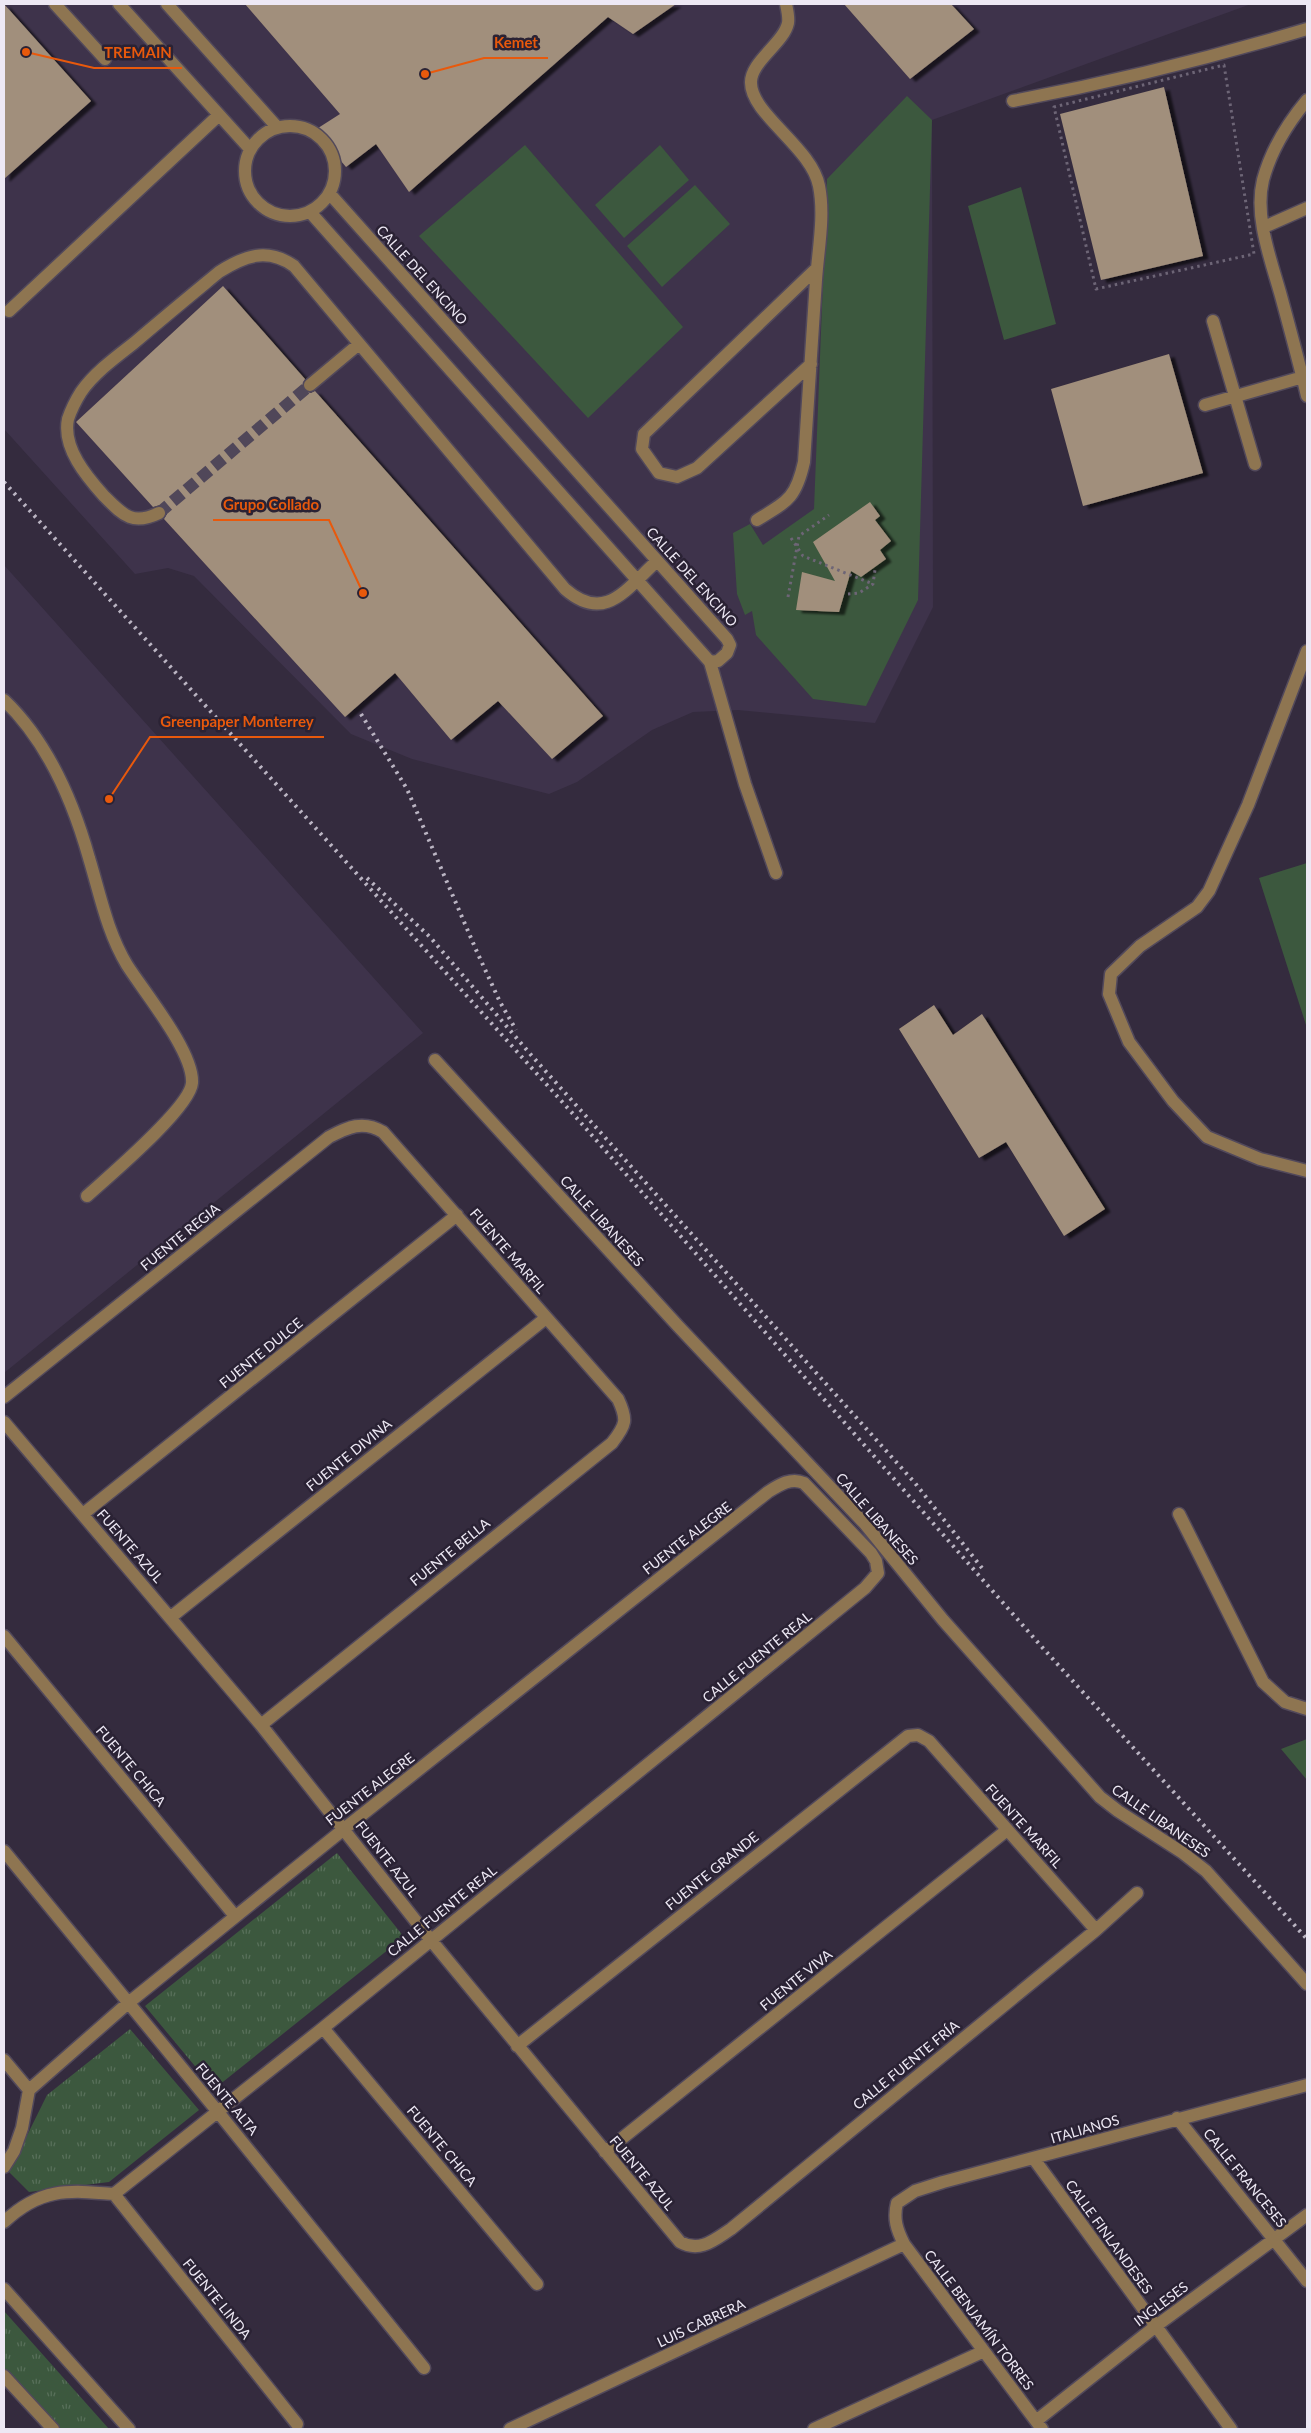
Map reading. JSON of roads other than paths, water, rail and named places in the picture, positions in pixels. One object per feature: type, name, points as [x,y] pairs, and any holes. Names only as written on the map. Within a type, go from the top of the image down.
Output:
[{"type":"street","points":[[55,4],[104,59]]},
{"type":"street","points":[[120,4],[250,149]]},
{"type":"street","points":[[167,4],[277,127]]},
{"type":"street","points":[[757,520],[788,501],[801,479],[804,462],[817,268],[820,208],[819,184],[809,163],[796,145],[758,103],[750,82],[753,73],[786,27],[788,22],[786,4]]},
{"type":"street","points":[[1013,101],[1096,85],[1307,29]]},
{"type":"street","points":[[1307,100],[1285,128],[1263,181],[1261,197],[1264,227],[1307,396]]},
{"type":"street","points":[[9,311],[220,115]]},
{"type":"street","points":[[277,127],[304,127],[325,144],[336,168],[330,194],[321,205],[310,212],[287,216],[266,209],[250,193],[245,171],[250,149],[261,135],[277,127]]},
{"type":"street","name":"CALLE DEL ENCINO","points":[[330,194],[729,642],[729,648],[724,656],[718,662],[710,662]]},
{"type":"street","points":[[1264,227],[1307,208]]},
{"type":"street","points":[[310,212],[710,662],[745,784],[776,873]]},
{"type":"street","points":[[159,513],[147,519],[127,517],[118,511],[83,470],[69,438],[68,421],[73,406],[82,390],[112,361],[219,272],[234,262],[266,255],[281,257],[294,266],[565,588],[576,598],[586,604],[597,606],[608,602],[658,561]]},
{"type":"street","points":[[811,364],[697,468],[677,477],[659,473],[642,449],[644,434],[817,268]]},
{"type":"street","points":[[1213,321],[1255,464]]},
{"type":"street","points":[[310,385],[358,344]]},
{"type":"street","points":[[1205,405],[1302,377]]},
{"type":"street","points":[[1307,650],[1248,805],[1209,892],[1197,907],[1140,946],[1111,974],[1109,994],[1129,1042],[1173,1101],[1207,1137],[1260,1159],[1307,1171]]},
{"type":"street","points":[[4,700],[46,753],[69,798],[89,857],[105,918],[126,964],[177,1041],[190,1067],[192,1084],[186,1099],[126,1162],[87,1196]]},
{"type":"street","name":"CALLE LIBANESES","points":[[435,1060],[678,1326],[865,1524],[943,1620],[1100,1797],[1183,1853],[1206,1871],[1307,1984]]},
{"type":"street","name":"FUENTE REGIA","points":[[4,1397],[329,1137],[351,1126],[361,1125],[370,1126],[383,1132]]},
{"type":"street","name":"FUENTE MARFIL","points":[[383,1132],[610,1390]]},
{"type":"street","name":"FUENTE DULCE","points":[[83,1514],[457,1215]]},
{"type":"street","name":"FUENTE DIVINA","points":[[171,1617],[546,1318]]},
{"type":"street","name":"FUENTE BELLA","points":[[262,1725],[612,1443],[623,1430],[625,1421],[624,1412],[618,1399],[610,1390]]},
{"type":"street","name":"FUENTE AZUL","points":[[4,1422],[262,1725],[430,1939],[517,2046],[680,2242],[687,2246]]},
{"type":"street","name":"FUENTE ALEGRE","points":[[29,2090],[127,2004],[235,1916],[768,1492],[781,1484],[791,1481],[804,1483]]},
{"type":"street","name":"CALLE FUENTE REAL","points":[[114,2194],[323,2028],[430,1939],[798,1644],[865,1588],[878,1573],[876,1561],[871,1553],[804,1483]]},
{"type":"street","points":[[1179,1514],[1263,1682],[1285,1702],[1307,1708]]},
{"type":"street","name":"FUENTE CHICA","points":[[4,1636],[235,1916]]},
{"type":"street","name":"FUENTE GRANDE","points":[[517,2046],[875,1760],[908,1736],[918,1735],[929,1741]]},
{"type":"street","name":"FUENTE MARFIL","points":[[929,1741],[1096,1930]]},
{"type":"street","name":"FUENTE VIVA","points":[[605,2152],[1007,1830]]},
{"type":"street","name":"FUENTE ALTA","points":[[4,1851],[127,2004],[218,2112],[424,2368]]},
{"type":"street","name":"CALLE FUENTE FRÍA","points":[[687,2246],[708,2244],[731,2229],[1096,1930],[1137,1893]]},
{"type":"street","name":"FUENTE CHICA","points":[[323,2028],[537,2284]]},
{"type":"street","points":[[4,2060],[29,2090],[22,2128],[14,2151],[4,2167]]},
{"type":"street","name":"ITALIANOS","points":[[896,2227],[895,2212],[897,2203],[915,2190],[1034,2159],[1177,2118],[1307,2085]]},
{"type":"street","name":"CALLE FRANCESES","points":[[1177,2118],[1307,2281]]},
{"type":"street","name":"CALLE FINLANDESES","points":[[1034,2159],[1231,2429]]},
{"type":"street","points":[[4,2222],[25,2204],[50,2194],[78,2191],[114,2194]]},
{"type":"street","name":"FUENTE LINDA","points":[[114,2194],[297,2424]]},
{"type":"street","name":"INGLESES","points":[[1039,2425],[1156,2326],[1307,2215]]},
{"type":"street","name":"CALLE BENJAMÍN TORRES","points":[[896,2227],[904,2244],[982,2352],[1039,2425]]},
{"type":"street","name":"LUIS CABRERA","points":[[510,2429],[904,2244]]},
{"type":"street","points":[[4,2289],[129,2429]]},
{"type":"street","points":[[814,2429],[982,2352]]},
{"type":"street","points":[[4,2376],[53,2429]]},
{"type":"tunnel","points":[[159,513],[310,385]]},
{"type":"railway","points":[[4,482],[574,1115],[1041,1646],[1307,1939]]},
{"type":"railway","points":[[361,714],[407,789],[477,952],[500,1002],[516,1030]]},
{"type":"railway","points":[[367,878],[430,937],[532,1056],[915,1483],[982,1568]]},
{"type":"place","name":"TREMAIN","points":[[26,52]]},
{"type":"place","name":"Kemet","points":[[425,74]]},
{"type":"place","name":"Grupo Collado","points":[[363,593]]},
{"type":"place","name":"Greenpaper Monterrey","points":[[109,799]]}]
